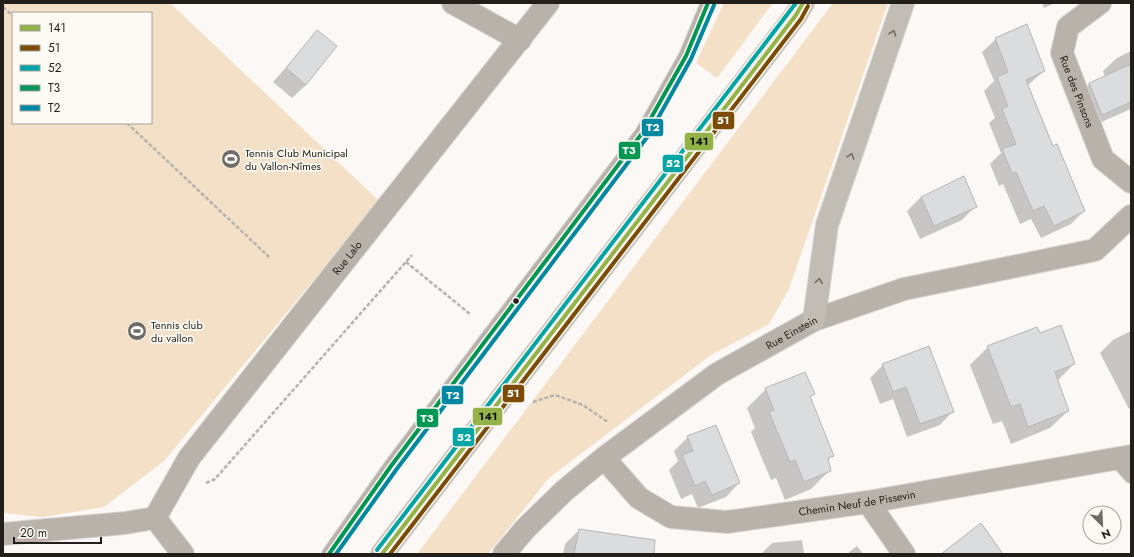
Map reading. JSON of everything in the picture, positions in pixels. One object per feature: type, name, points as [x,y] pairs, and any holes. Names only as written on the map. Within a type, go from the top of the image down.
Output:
[{"type":"main road","points":[[382,554],[796,16],[803,3]]},
{"type":"main road","points":[[814,320],[827,225],[903,3]]},
{"type":"street","points":[[453,3],[520,40]]},
{"type":"street","name":"Rue Lalo","points":[[155,518],[189,458],[548,3]]},
{"type":"street","name":"Rue des Pinsons","points":[[1100,3],[1068,27],[1062,53],[1103,159],[1131,182]]},
{"type":"street","name":"Rue Einstein","points":[[504,554],[525,528],[564,491],[604,458],[717,374],[814,320],[904,289],[1095,250],[1131,216]]},
{"type":"street","name":"Chemin Neuf de Pissevin","points":[[604,458],[639,498],[671,517],[727,522],[868,502],[1124,458]]},
{"type":"street","points":[[868,502],[904,554]]},
{"type":"street","points":[[3,534],[125,523],[155,518],[183,554]]},
{"type":"lane","points":[[329,554],[391,466],[642,132],[686,56],[708,3]]},
{"type":"lane","points":[[1124,458],[1131,476]]},
{"type":"path","points":[[3,7],[12,15]]},
{"type":"path","points":[[128,124],[269,257]]},
{"type":"path","points":[[204,484],[215,479],[412,255]]},
{"type":"path","points":[[406,262],[470,314]]},
{"type":"path","points":[[528,403],[555,395],[583,405],[612,425]]},
{"type":"shaded area","name":"Tennis club du vallon","points":[[3,3],[170,3],[379,201],[164,461],[104,507],[43,517],[3,513]]},
{"type":"shaded area","points":[[724,3],[773,3],[717,78],[696,63]]},
{"type":"shaded area","points":[[833,3],[888,3],[789,289],[769,324],[711,355],[549,478],[488,554],[417,554]]},
{"type":"building","points":[[1027,24],[1045,71],[1026,80],[1053,146],[1057,144],[1085,211],[1054,226],[1044,206],[1033,211],[1016,172],[1012,173],[1002,149],[1016,144],[1002,109],[1008,106],[997,77],[1008,72],[995,38]]},
{"type":"building","points":[[317,30],[337,46],[306,85],[286,68]]},
{"type":"building","points":[[1131,64],[1131,102],[1102,115],[1089,83]]},
{"type":"building","points":[[964,176],[977,207],[934,226],[921,197]]},
{"type":"building","points":[[1061,325],[1075,364],[1055,372],[1069,411],[1028,427],[1020,404],[1011,407],[987,346],[1037,327],[1040,333]]},
{"type":"building","points":[[929,346],[954,412],[920,424],[906,387],[893,392],[882,364]]},
{"type":"building","points":[[805,372],[815,394],[810,396],[834,456],[828,458],[831,471],[804,482],[795,460],[790,462],[769,412],[774,410],[765,388]]},
{"type":"building","points":[[716,425],[740,483],[712,495],[705,481],[695,486],[682,455],[693,451],[687,436]]},
{"type":"building","points":[[981,523],[1003,554],[941,554]]},
{"type":"building","points":[[579,529],[655,540],[654,554],[574,554]]},
{"type":"transit line","name":"T3","points":[[329,554],[391,466],[643,132],[686,56],[708,3]]},
{"type":"transit line","name":"52","points":[[377,550],[796,3]]},
{"type":"transit line","name":"141","points":[[382,554],[796,15],[803,3]]},
{"type":"transit line","name":"T2","points":[[336,554],[396,470],[648,136],[691,59],[714,5]]},
{"type":"transit line","name":"51","points":[[390,554],[801,19],[808,6]]},
{"type":"place","name":"Tennis Club Municipal du Vallon-Nîmes","points":[[231,159]]},
{"type":"place","name":"Tennis club du vallon","points":[[137,331]]}]
